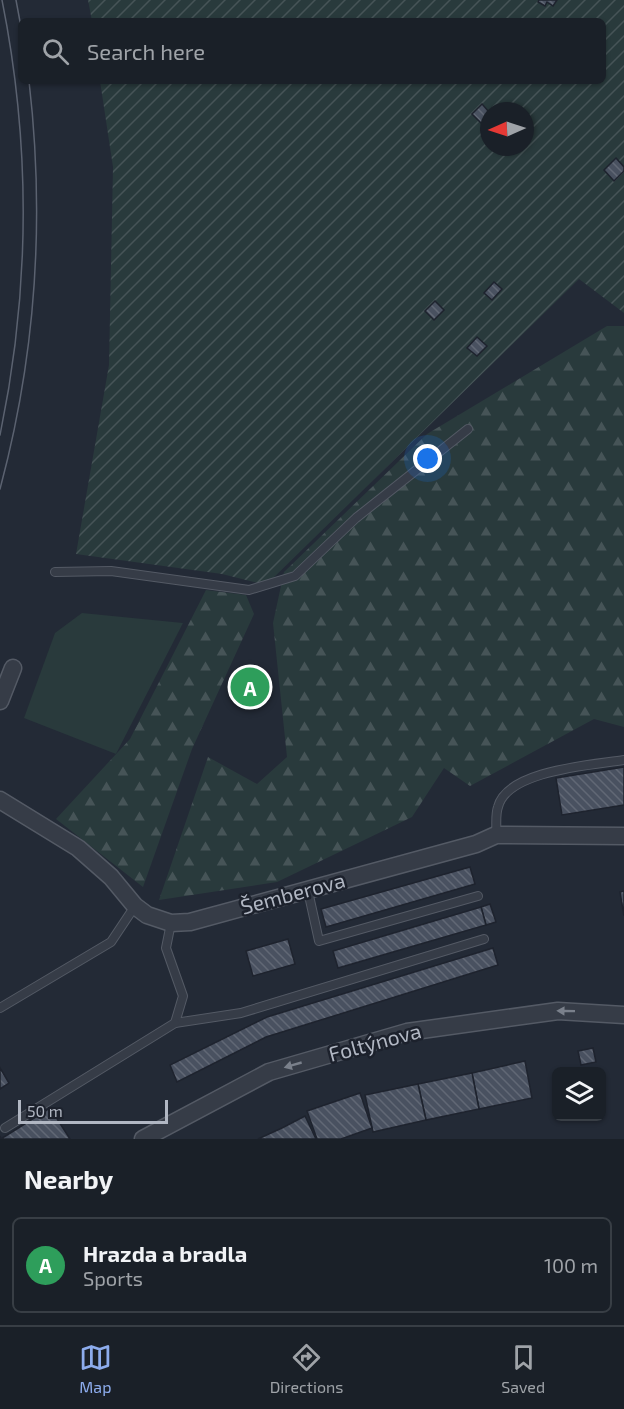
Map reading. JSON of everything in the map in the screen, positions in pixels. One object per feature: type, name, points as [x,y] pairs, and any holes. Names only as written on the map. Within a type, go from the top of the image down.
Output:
[{"type":"street","points":[[0,700],[14,668]]},
{"type":"street","name":"Šemberova","points":[[0,800],[58,833],[87,855],[111,877],[135,906],[147,915],[171,923],[190,922],[308,891],[476,844],[496,835],[624,836]]},
{"type":"street","name":"Foltýnova","points":[[143,1139],[269,1072],[407,1032],[558,1011],[624,1015]]},
{"type":"lane","points":[[56,572],[111,571],[249,590],[295,576],[356,518],[468,429]]},
{"type":"lane","points":[[496,835],[498,805],[512,789],[538,773],[624,760]]},
{"type":"lane","points":[[308,891],[319,941],[478,896]]},
{"type":"lane","points":[[0,1008],[111,942],[135,906]]},
{"type":"lane","points":[[171,923],[166,948],[183,996],[175,1023]]},
{"type":"lane","points":[[5,1128],[175,1023],[242,1013],[484,939]]},
{"type":"green space","points":[[88,0],[624,0],[624,313],[579,279],[266,585],[222,574],[76,554],[109,365],[113,167],[100,84],[606,84],[606,18],[91,18]]},
{"type":"green space","points":[[607,326],[624,326],[624,727],[594,719],[470,786],[444,768],[412,817],[277,882],[159,900],[208,757],[257,784],[287,757],[273,623],[284,572],[427,434]]},
{"type":"green space","points":[[206,590],[246,595],[254,614],[192,749],[143,887],[56,819],[130,739]]},
{"type":"green space","points":[[82,613],[183,623],[116,754],[24,718],[55,633]]},
{"type":"green space","points":[[248,664],[268,673],[252,709],[232,701]]},
{"type":"building","points":[[539,0],[557,0],[553,6],[547,2],[545,6],[538,2]]},
{"type":"building","points":[[480,106],[480,122],[472,114]]},
{"type":"building","points":[[616,158],[624,167],[624,171],[614,181],[604,170]]},
{"type":"building","points":[[494,282],[502,289],[492,300],[484,293]]},
{"type":"building","points":[[435,301],[444,310],[434,320],[425,311]]},
{"type":"building","points":[[477,337],[487,346],[477,356],[467,348]]},
{"type":"building","points":[[624,767],[624,805],[562,815],[556,778]]},
{"type":"building","points":[[470,867],[475,884],[326,927],[321,909]]},
{"type":"building","points":[[624,891],[624,916],[620,892]]},
{"type":"building","points":[[490,904],[496,922],[486,925],[481,907]]},
{"type":"building","points":[[481,907],[486,925],[338,968],[333,951]]},
{"type":"building","points":[[288,939],[295,964],[253,976],[246,951]]},
{"type":"building","points":[[493,948],[498,965],[266,1037],[177,1082],[170,1065],[267,1017]]},
{"type":"building","points":[[593,1048],[596,1062],[581,1065],[578,1051]]},
{"type":"building","points":[[525,1061],[532,1098],[479,1109],[472,1073]]},
{"type":"building","points":[[0,1068],[9,1083],[0,1089]]},
{"type":"building","points":[[472,1073],[479,1109],[426,1120],[418,1084]]},
{"type":"building","points":[[418,1084],[426,1120],[373,1132],[365,1095]]},
{"type":"building","points":[[360,1093],[372,1128],[341,1139],[317,1139],[307,1111]]},
{"type":"building","points":[[50,1108],[70,1139],[1,1139]]},
{"type":"building","points":[[305,1116],[316,1139],[258,1139],[282,1128]]},
{"type":"tram line","points":[[0,435],[17,327],[23,218],[18,109],[2,0]]},
{"type":"tram line","points":[[16,0],[19,18]]},
{"type":"tram line","points":[[0,489],[22,388],[34,286],[36,184],[29,84]]},
{"type":"place","name":"Hrazda a bradla","points":[[250,687]]}]
